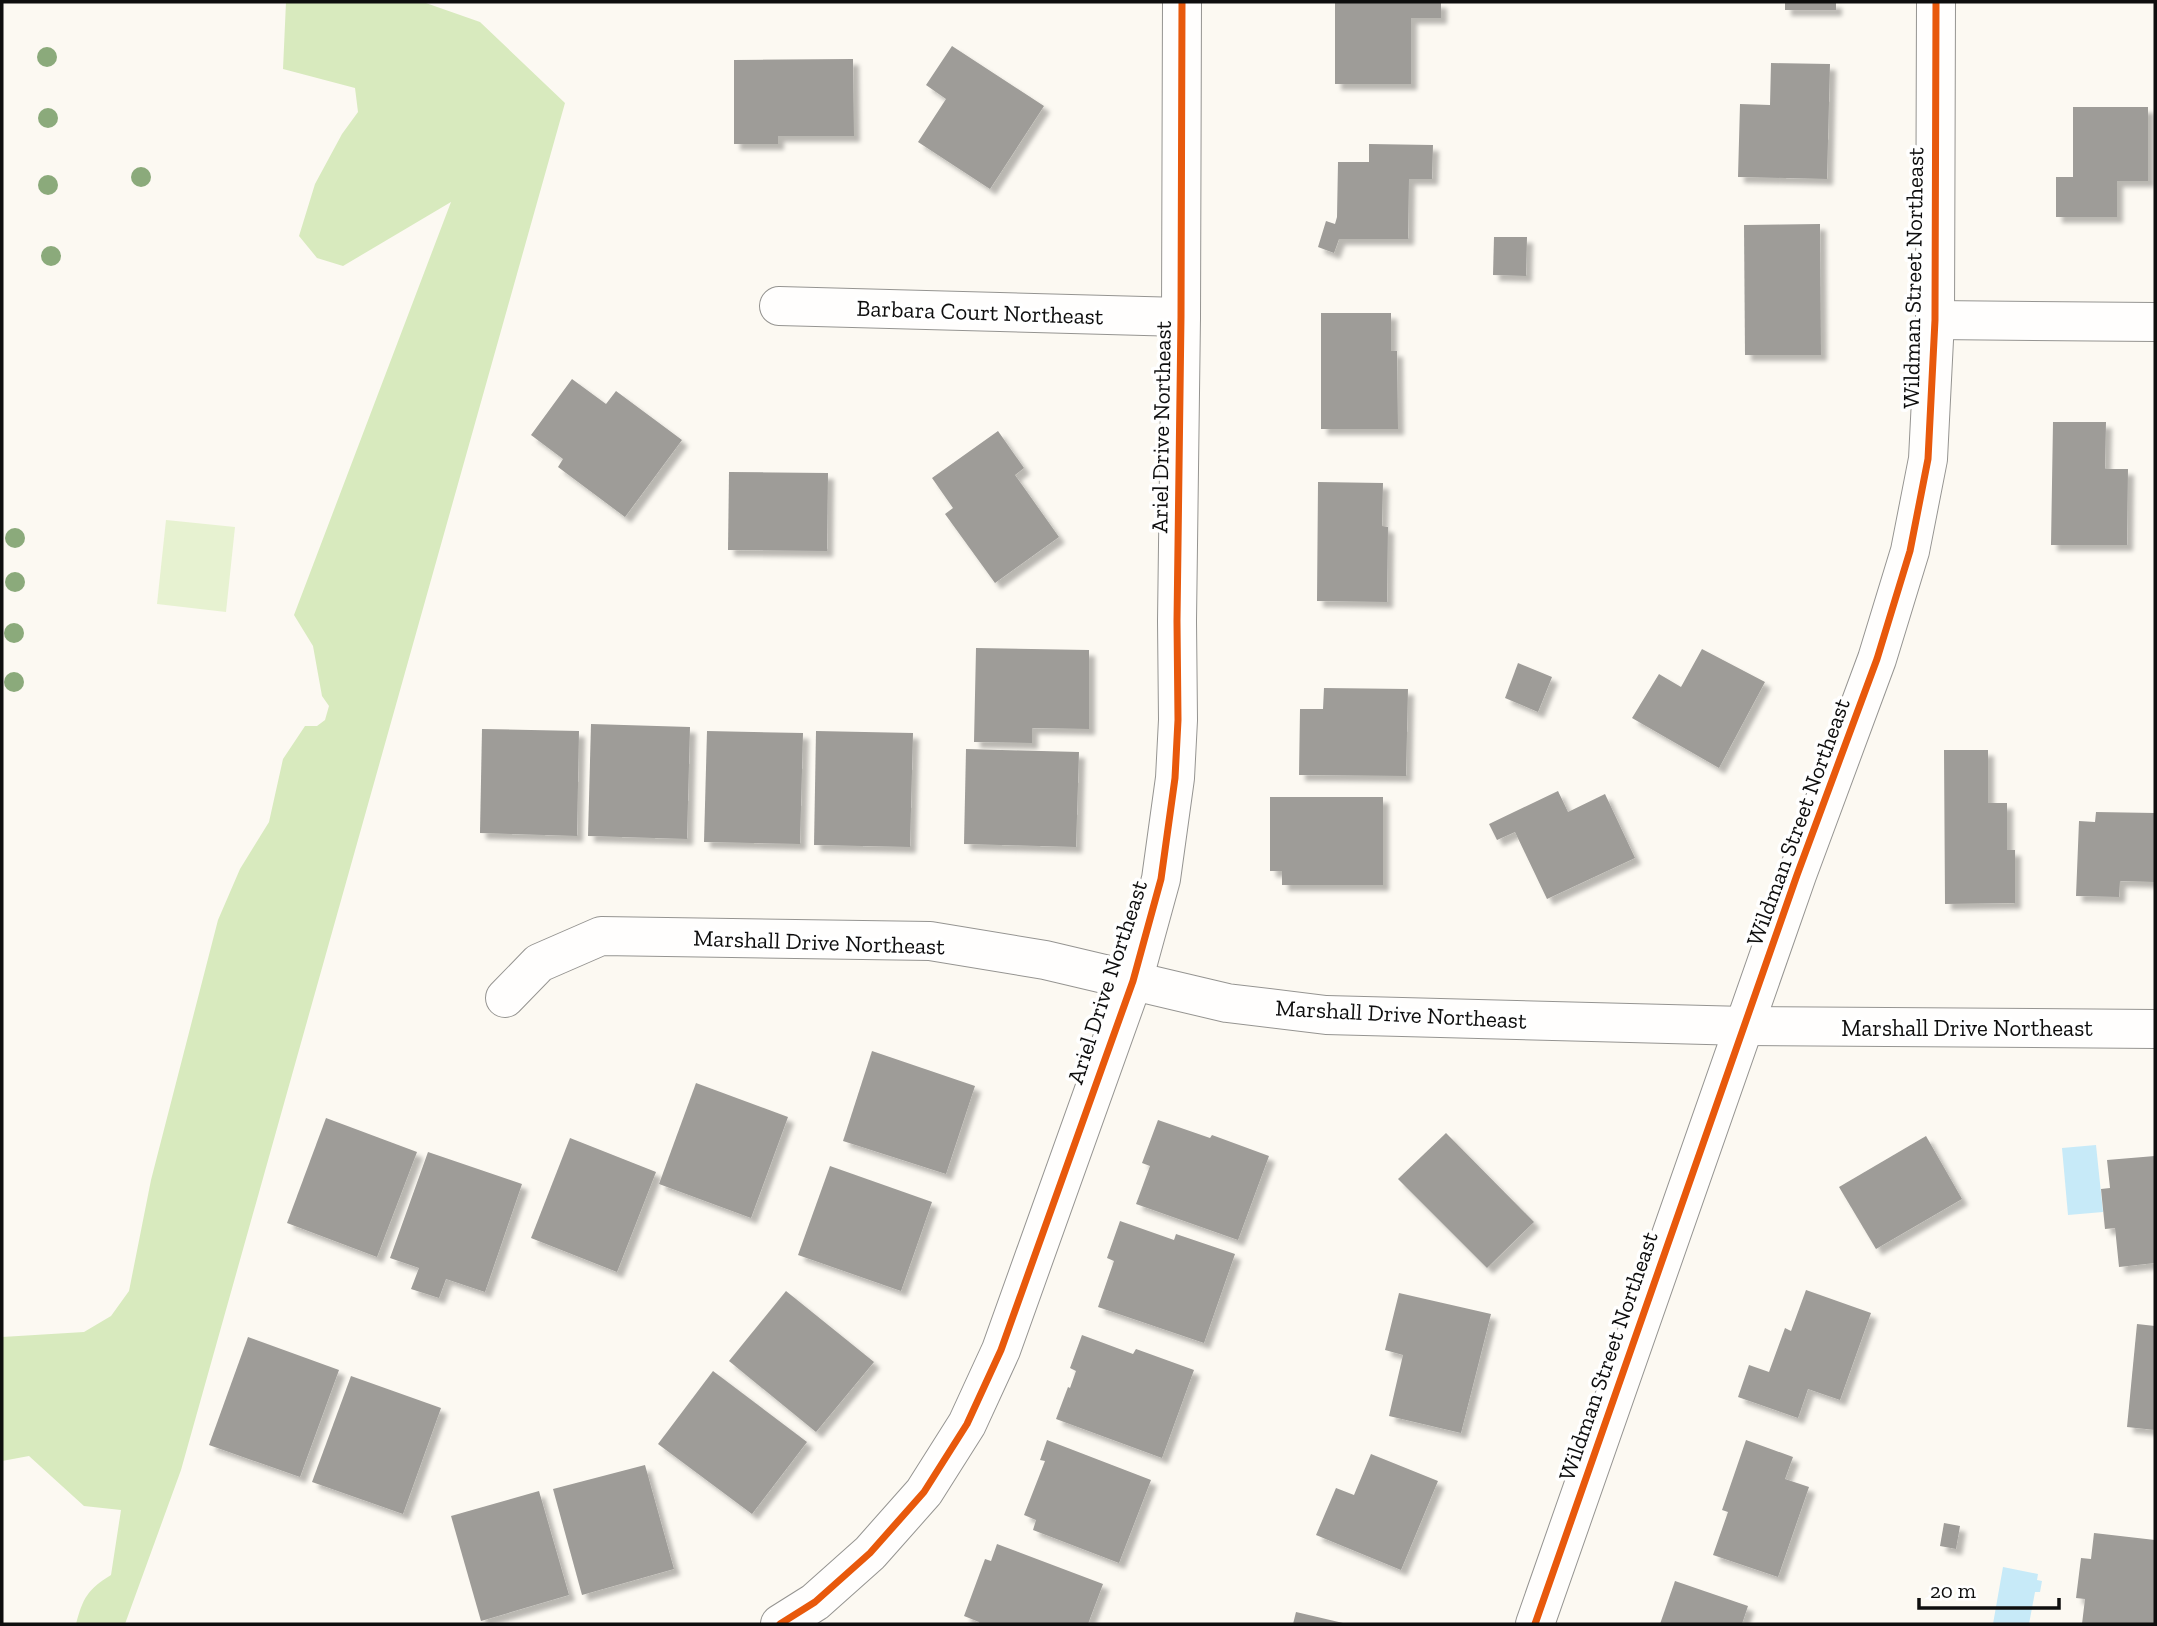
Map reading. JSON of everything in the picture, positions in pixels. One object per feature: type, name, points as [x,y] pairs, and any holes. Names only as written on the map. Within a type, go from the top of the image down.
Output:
[{"type":"street","name":"Ariel Drive Northeast","points":[[780,1624],[814,1602],[870,1553],[924,1492],[967,1424],[1001,1350],[1133,981],[1161,879],[1175,778],[1178,720],[1182,2]]},
{"type":"street","name":"Wildman Street Northeast","points":[[1535,1624],[1797,874],[1877,659],[1910,551],[1928,459],[1935,320],[1936,2]]},
{"type":"street","name":"Barbara Court Northeast","points":[[779,306],[1181,317]]},
{"type":"street","points":[[1935,320],[2155,322]]},
{"type":"street","name":"Marshall Drive Northeast","points":[[505,998],[539,962],[601,936],[930,942],[1045,960],[1227,1003],[1326,1015],[1745,1026],[2155,1029]]},
{"type":"green space","points":[[286,2],[423,2],[480,22],[565,103],[181,1470],[125,1624],[76,1624],[87,1595],[111,1575],[121,1510],[84,1506],[29,1456],[2,1461],[2,1337],[84,1332],[111,1316],[129,1291],[151,1180],[218,920],[240,869],[269,822],[283,759],[305,726],[317,726],[325,720],[329,706],[322,696],[313,646],[294,615],[451,202],[343,266],[317,258],[299,236],[315,184],[342,134],[358,112],[355,88],[283,69]]},
{"type":"green space","points":[[166,520],[235,527],[226,612],[157,604]]},
{"type":"water","points":[[2096,1145],[2103,1212],[2068,1215],[2062,1148]]},
{"type":"water","points":[[2003,1567],[2038,1574],[2037,1580],[2042,1581],[2040,1592],[2035,1592],[2029,1624],[1993,1624]]},
{"type":"building","points":[[1335,2],[1441,2],[1441,18],[1411,18],[1411,84],[1335,84]]},
{"type":"building","points":[[1785,2],[1836,2],[1836,10],[1785,10]]},
{"type":"building","points":[[952,46],[1044,106],[990,189],[918,142],[946,99],[926,85]]},
{"type":"building","points":[[853,59],[854,136],[778,136],[778,144],[734,144],[734,60]]},
{"type":"building","points":[[1771,63],[1830,64],[1827,179],[1738,177],[1740,104],[1770,105]]},
{"type":"building","points":[[2073,107],[2148,107],[2148,181],[2117,181],[2117,217],[2056,217],[2056,177],[2073,177]]},
{"type":"building","points":[[1369,144],[1433,145],[1432,179],[1409,179],[1408,239],[1339,239],[1334,253],[1318,247],[1326,221],[1335,224],[1337,217],[1338,162],[1369,162]]},
{"type":"building","points":[[1820,224],[1821,355],[1745,355],[1744,225]]},
{"type":"building","points":[[1494,237],[1527,237],[1526,276],[1493,275]]},
{"type":"building","points":[[1321,313],[1391,313],[1391,351],[1397,351],[1398,429],[1321,429]]},
{"type":"building","points":[[572,379],[606,404],[616,391],[682,440],[625,517],[558,467],[563,459],[531,435]]},
{"type":"building","points":[[2053,422],[2106,422],[2105,469],[2128,469],[2127,545],[2051,545]]},
{"type":"building","points":[[998,431],[1024,468],[1015,475],[1059,537],[995,583],[945,514],[953,508],[932,478]]},
{"type":"building","points":[[729,472],[828,473],[827,551],[728,550]]},
{"type":"building","points":[[1318,482],[1383,483],[1382,526],[1388,527],[1387,602],[1317,601]]},
{"type":"building","points":[[976,648],[1089,650],[1089,729],[1032,728],[1032,743],[974,742]]},
{"type":"building","points":[[1702,649],[1765,682],[1719,768],[1632,718],[1659,674],[1681,687]]},
{"type":"building","points":[[1518,663],[1552,677],[1538,712],[1505,698]]},
{"type":"building","points":[[1324,688],[1408,689],[1406,776],[1299,775],[1300,709],[1323,709]]},
{"type":"building","points":[[591,724],[690,727],[687,839],[588,836]]},
{"type":"building","points":[[482,729],[579,731],[577,836],[480,833]]},
{"type":"building","points":[[707,731],[803,733],[800,844],[704,842]]},
{"type":"building","points":[[816,731],[913,733],[910,847],[814,845]]},
{"type":"building","points":[[966,749],[1079,752],[1076,847],[964,844]]},
{"type":"building","points":[[1944,750],[1988,750],[1988,803],[2007,803],[2007,850],[2015,850],[2015,903],[1945,904]]},
{"type":"building","points":[[1558,791],[1568,812],[1605,794],[1635,858],[1547,899],[1515,832],[1497,840],[1489,824]]},
{"type":"building","points":[[1270,797],[1383,797],[1383,885],[1282,885],[1282,871],[1270,871]]},
{"type":"building","points":[[2096,812],[2155,813],[2155,882],[2120,881],[2119,897],[2076,896],[2079,821],[2095,822]]},
{"type":"building","points":[[872,1051],[975,1086],[946,1174],[843,1141]]},
{"type":"building","points":[[696,1083],[788,1117],[751,1218],[659,1184]]},
{"type":"building","points":[[326,1118],[417,1152],[377,1257],[287,1223]]},
{"type":"building","points":[[1158,1120],[1210,1138],[1212,1135],[1269,1156],[1238,1240],[1136,1204],[1150,1166],[1142,1163]]},
{"type":"building","points":[[1446,1133],[1534,1222],[1487,1268],[1398,1179]]},
{"type":"building","points":[[1926,1136],[1962,1199],[1876,1249],[1839,1187]]},
{"type":"building","points":[[570,1138],[656,1172],[617,1272],[531,1238]]},
{"type":"building","points":[[428,1152],[522,1184],[485,1292],[446,1279],[439,1298],[411,1289],[419,1268],[390,1258]]},
{"type":"building","points":[[2155,1156],[2155,1263],[2119,1267],[2115,1228],[2105,1229],[2101,1189],[2110,1188],[2107,1160]]},
{"type":"building","points":[[830,1166],[932,1202],[901,1291],[798,1255]]},
{"type":"building","points":[[1120,1221],[1174,1240],[1176,1234],[1235,1254],[1204,1343],[1098,1307],[1114,1261],[1107,1258]]},
{"type":"building","points":[[1806,1290],[1871,1313],[1840,1400],[1808,1389],[1798,1418],[1738,1397],[1749,1365],[1769,1372],[1785,1328],[1791,1331]]},
{"type":"building","points":[[786,1291],[874,1362],[816,1432],[729,1361]]},
{"type":"building","points":[[1399,1293],[1491,1314],[1461,1433],[1389,1416],[1403,1355],[1385,1350]]},
{"type":"building","points":[[2137,1324],[2155,1326],[2155,1430],[2127,1427]]},
{"type":"building","points":[[1082,1335],[1133,1354],[1136,1349],[1194,1370],[1162,1458],[1056,1419],[1076,1371],[1070,1368]]},
{"type":"building","points":[[248,1337],[339,1370],[300,1477],[209,1445]]},
{"type":"building","points":[[713,1371],[807,1442],[752,1514],[658,1444]]},
{"type":"building","points":[[351,1376],[441,1408],[403,1514],[312,1482]]},
{"type":"building","points":[[1047,1440],[1151,1480],[1119,1563],[1033,1530],[1036,1520],[1024,1515],[1045,1461],[1040,1460]]},
{"type":"building","points":[[1746,1440],[1793,1457],[1785,1479],[1809,1487],[1778,1577],[1713,1555],[1728,1512],[1722,1510]]},
{"type":"building","points":[[1371,1454],[1438,1481],[1401,1570],[1316,1535],[1336,1488],[1354,1495]]},
{"type":"building","points":[[645,1465],[674,1569],[582,1595],[553,1489]]},
{"type":"building","points":[[539,1491],[569,1595],[481,1621],[451,1516]]},
{"type":"building","points":[[1944,1523],[1960,1526],[1956,1549],[1940,1546]]},
{"type":"building","points":[[2094,1533],[2155,1540],[2155,1624],[2082,1624],[2085,1599],[2076,1598],[2081,1558],[2091,1559]]},
{"type":"building","points":[[997,1544],[1103,1584],[1088,1624],[978,1624],[979,1622],[964,1616],[985,1559],[991,1561]]},
{"type":"building","points":[[1675,1581],[1748,1606],[1742,1624],[1660,1624]]},
{"type":"building","points":[[1296,1612],[1343,1623],[1293,1624]]},
{"type":"cycle path","points":[[780,1624],[815,1602],[870,1553],[924,1492],[967,1424],[1001,1350],[1133,981],[1161,879],[1175,778],[1178,720],[1182,2]]},
{"type":"cycle path","points":[[1535,1624],[1797,875],[1877,659],[1910,551],[1928,459],[1935,320],[1936,2]]}]
